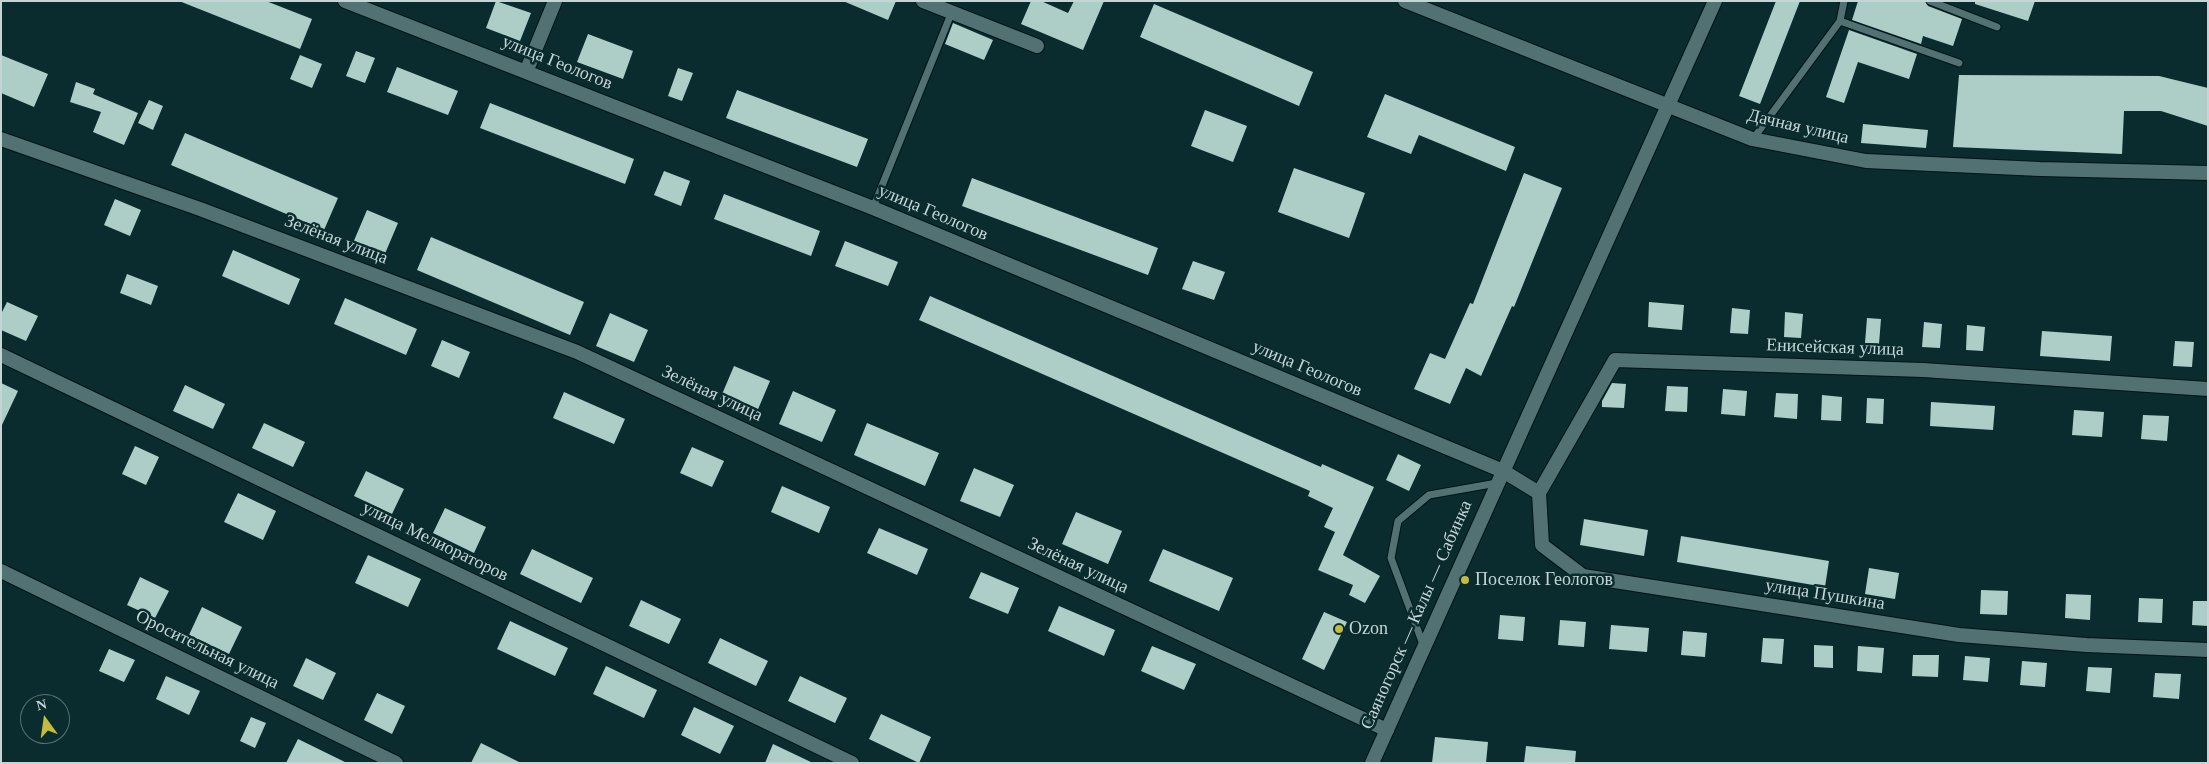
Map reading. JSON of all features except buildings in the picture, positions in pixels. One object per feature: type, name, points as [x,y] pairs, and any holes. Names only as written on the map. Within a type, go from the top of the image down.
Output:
[{"type":"street","name":"улица Геологов","points":[[345,1],[873,208],[1500,477]]},
{"type":"street","points":[[526,72],[555,1]]},
{"type":"street","points":[[924,1],[951,14],[1037,46]]},
{"type":"street","name":"Дачная улица","points":[[1405,1],[1752,139],[1866,161],[2040,169],[2208,173]]},
{"type":"street","name":"Саяногорск — Калы — Сабинка","points":[[1372,763],[1715,1]]},
{"type":"street","name":"Зелёная улица","points":[[1,138],[200,209],[578,352],[1387,730]]},
{"type":"street","name":"улица Мелиораторов","points":[[1,355],[852,763]]},
{"type":"street","name":"Енисейская улица","points":[[1539,493],[1615,360],[1922,370],[2208,389]]},
{"type":"street","points":[[1500,477],[1539,493]]},
{"type":"street","name":"улица Пушкина","points":[[1539,493],[1542,544],[1583,576],[1959,635],[2086,645],[2208,650]]},
{"type":"street","name":"Оросительная улица","points":[[1,571],[396,763]]},
{"type":"lane","points":[[1752,139],[1840,20],[1844,1]]},
{"type":"lane","points":[[1930,1],[1997,27]]},
{"type":"lane","points":[[873,208],[951,14]]},
{"type":"lane","points":[[1840,20],[1959,63]]},
{"type":"lane","points":[[1424,647],[1390,558],[1398,521],[1429,495],[1500,477]]},
{"type":"place","name":"Поселок Геологов","points":[[1465,580]]},
{"type":"place","name":"Ozon","points":[[1339,629]]}]
